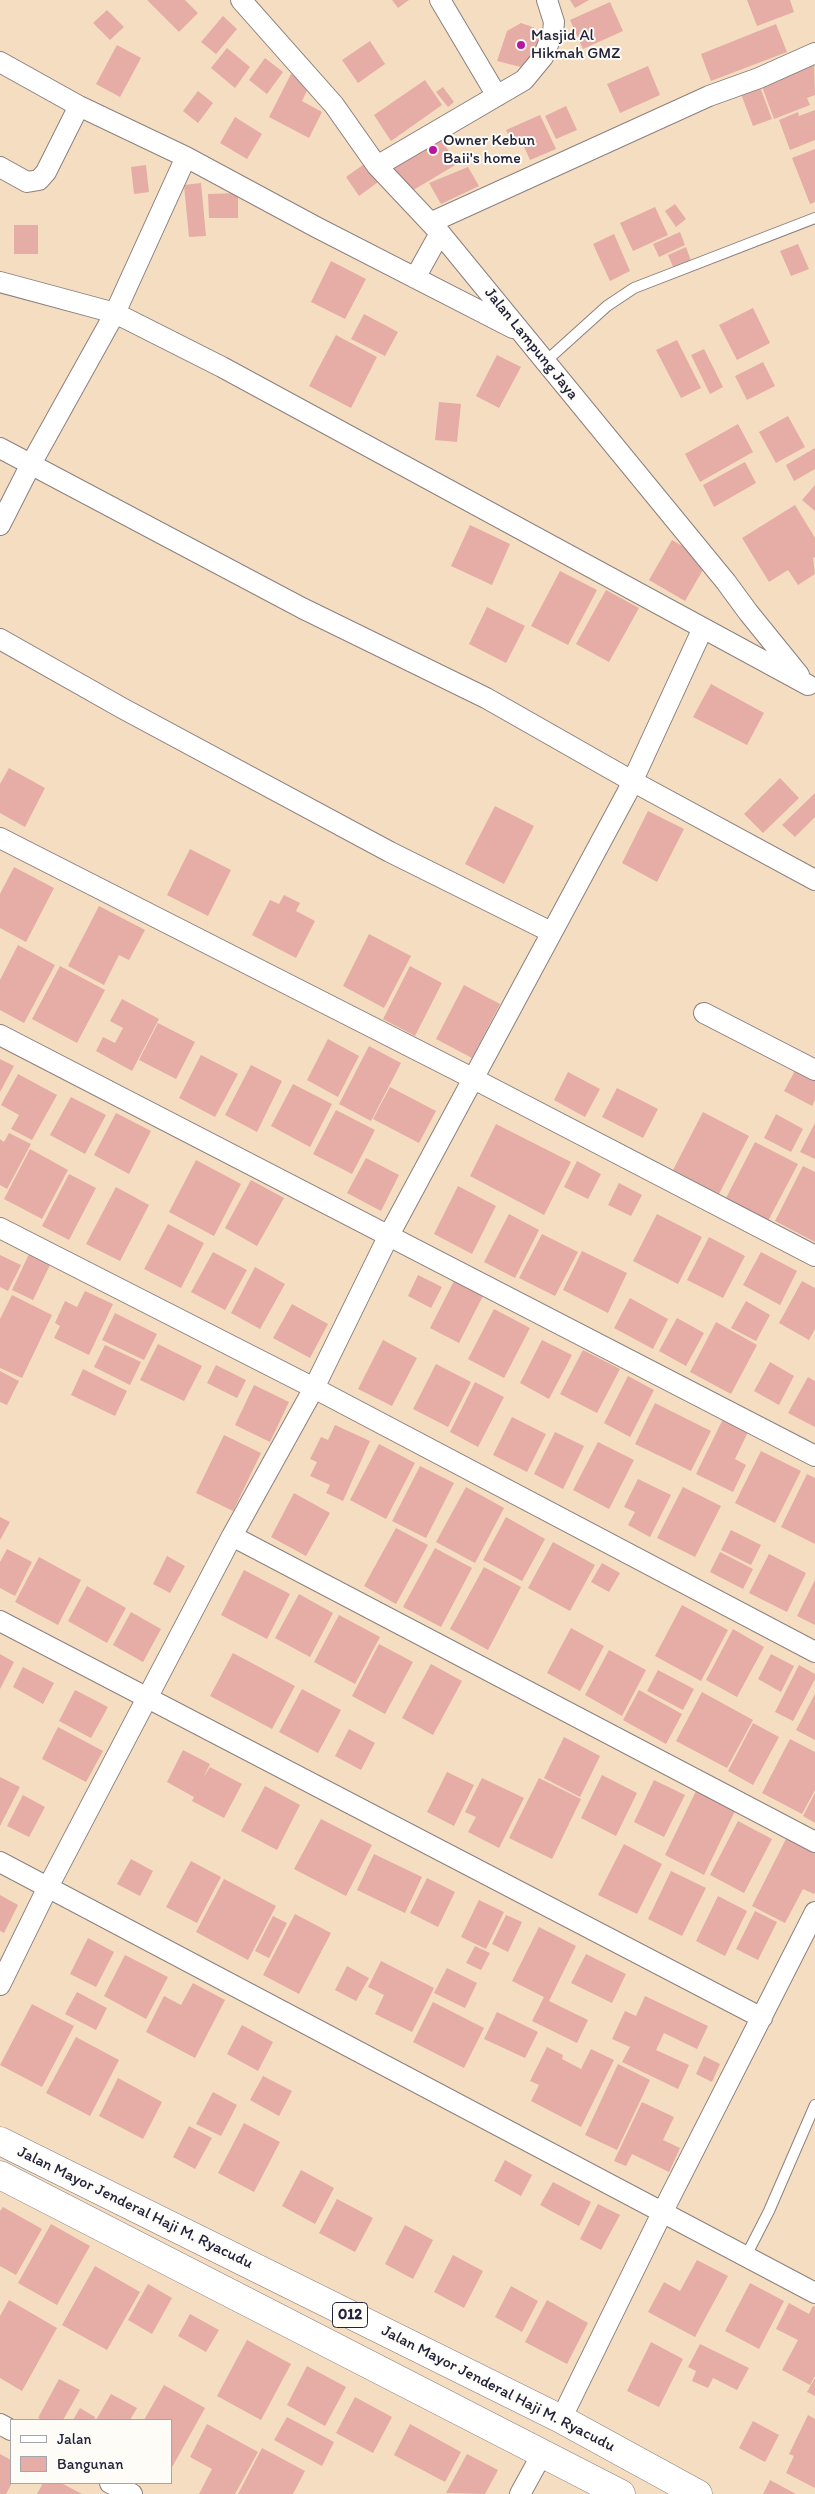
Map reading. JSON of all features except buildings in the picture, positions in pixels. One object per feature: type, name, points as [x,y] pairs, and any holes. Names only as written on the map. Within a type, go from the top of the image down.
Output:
[{"type":"main road","name":"Jalan Mayor Jenderal Haji M. Ryacudu","points":[[0,2141],[561,2420],[698,2494]]},
{"type":"main road","name":"Jalan Mayor Jenderal Haji M. Ryacudu","points":[[0,2175],[621,2494]]},
{"type":"street","name":"Jalan Lampung Jaya","points":[[241,0],[334,105],[377,166],[436,227],[811,689]]},
{"type":"street","points":[[440,0],[497,96]]},
{"type":"street","points":[[377,166],[524,80],[543,58],[553,32],[553,17],[547,0]]},
{"type":"street","points":[[415,278],[436,227],[709,96],[759,78],[815,53]]},
{"type":"street","points":[[0,62],[79,106],[186,157],[415,278],[520,331]]},
{"type":"street","points":[[0,167],[27,182],[39,180],[46,172],[79,106]]},
{"type":"street","points":[[0,525],[31,464],[115,312],[186,157]]},
{"type":"street","points":[[0,282],[115,312],[222,367],[703,628],[811,689]]},
{"type":"street","points":[[0,448],[276,595],[486,698],[632,782],[815,880]]},
{"type":"street","points":[[0,1985],[48,1887],[147,1697],[232,1536],[314,1388],[389,1235],[632,782],[703,628]]},
{"type":"street","points":[[0,639],[122,708],[390,852],[551,932]]},
{"type":"street","points":[[0,838],[474,1079],[815,1256]]},
{"type":"street","points":[[704,1013],[815,1070]]},
{"type":"street","points":[[0,1034],[815,1456]]},
{"type":"street","points":[[0,1228],[314,1388],[815,1652]]},
{"type":"street","points":[[232,1536],[815,1842]]},
{"type":"street","points":[[0,1621],[762,2018]]},
{"type":"street","points":[[0,1862],[663,2210],[745,2258],[815,2293]]},
{"type":"street","points":[[561,2420],[663,2210],[815,1912]]},
{"type":"street","points":[[520,2494],[542,2454]]},
{"type":"street","points":[[112,2484],[132,2494]]},
{"type":"lane","points":[[545,362],[607,306],[634,288],[815,218]]},
{"type":"lane","points":[[745,2258],[769,2211],[815,2105]]},
{"type":"place","name":"Masjid Al Hikmah GMZ","points":[[521,45]]},
{"type":"place","name":"Owner Kebun Baii's home","points":[[433,150]]}]
